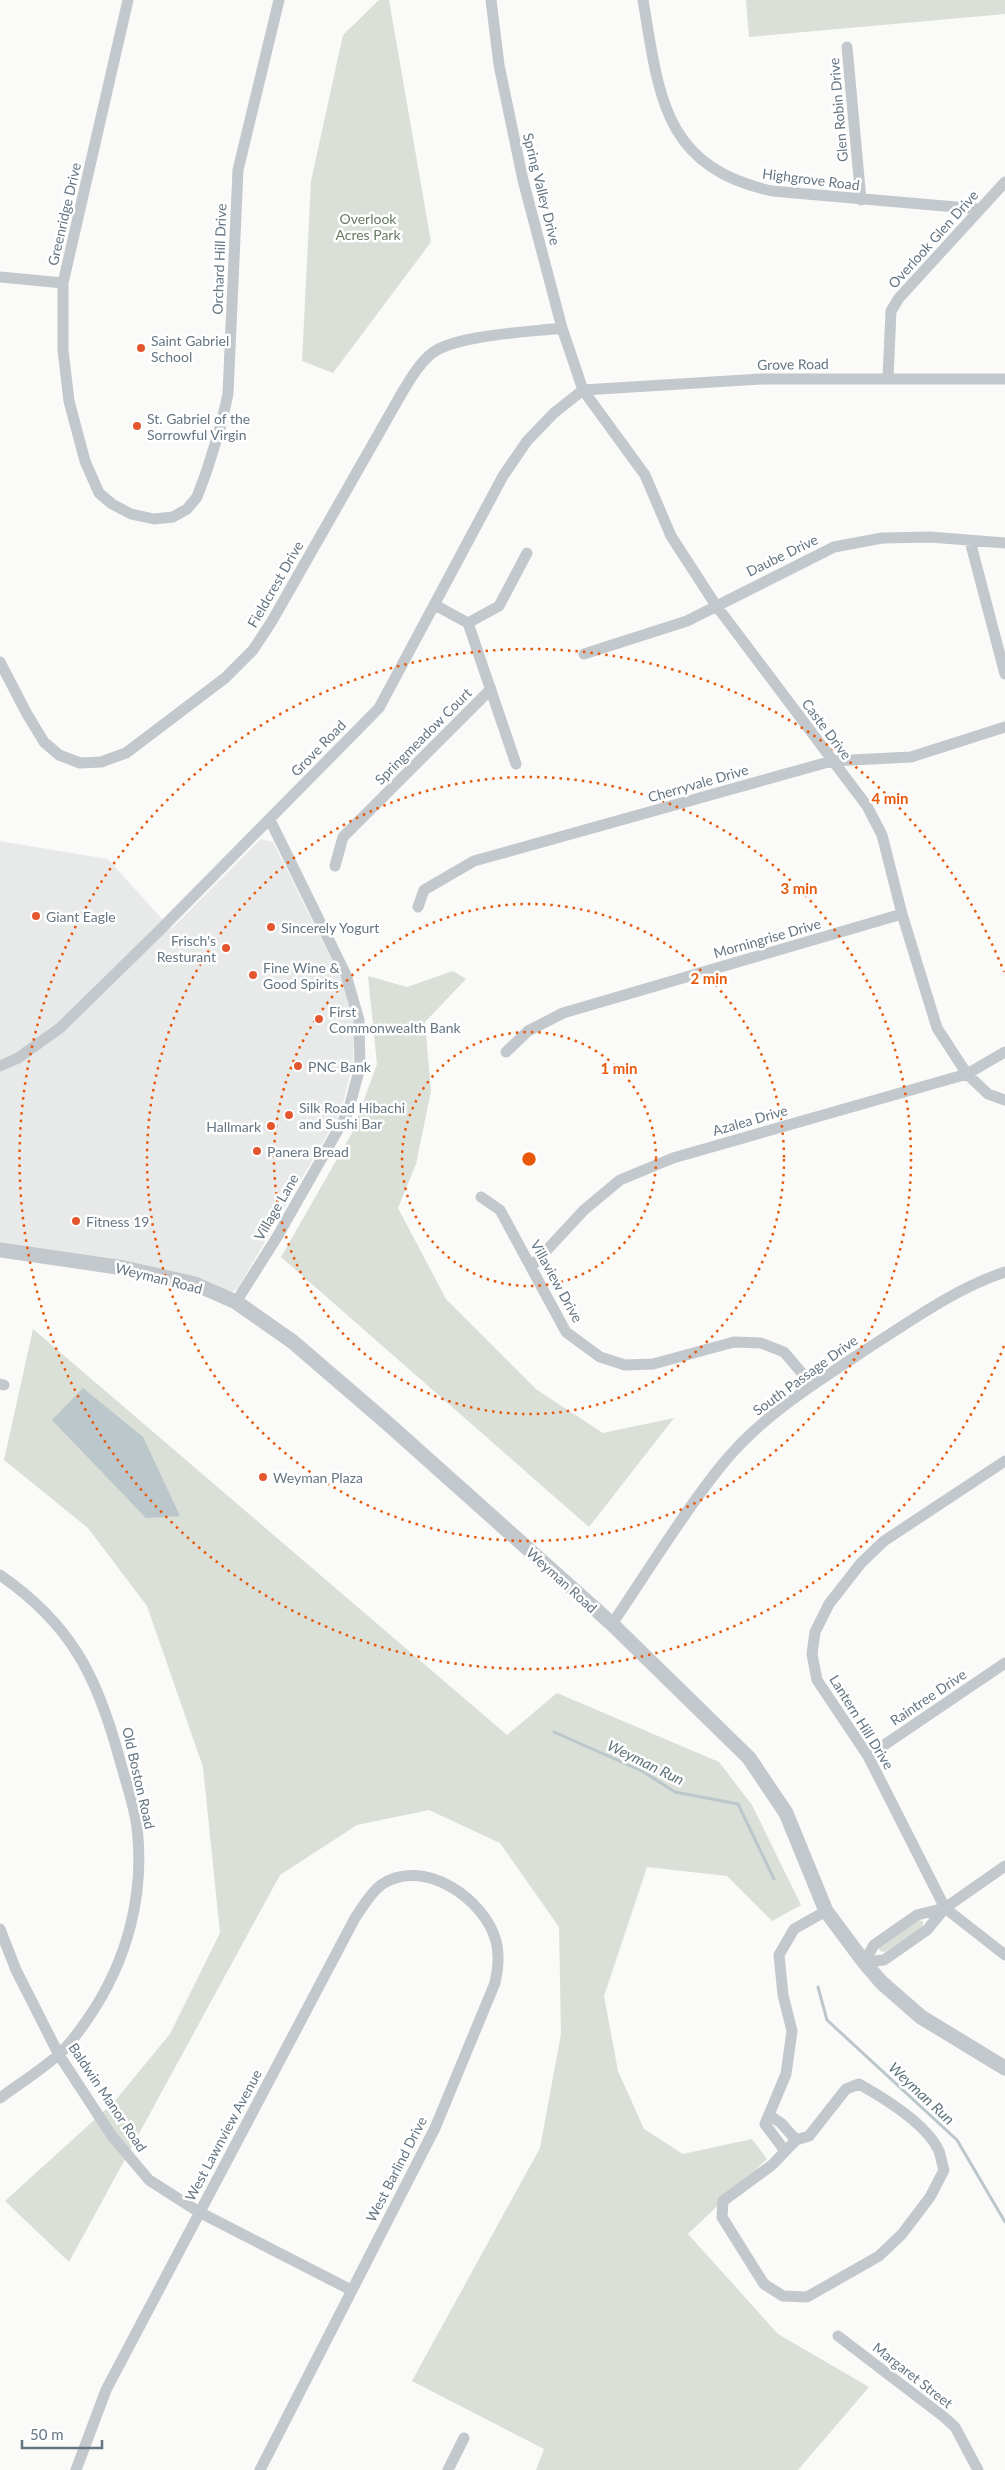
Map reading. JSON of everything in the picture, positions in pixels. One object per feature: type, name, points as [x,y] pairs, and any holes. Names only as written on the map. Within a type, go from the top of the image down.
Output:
[{"type":"street","name":"Greenridge Drive","points":[[78,437],[69,401],[63,350],[63,283],[128,0]]},
{"type":"street","name":"Orchard Hill Drive","points":[[78,437],[85,461],[99,493],[112,504],[131,514],[154,519],[173,517],[187,509],[197,497],[221,424],[228,394],[238,170],[279,0]]},
{"type":"street","name":"Spring Valley Drive","points":[[490,0],[499,65],[522,180],[562,328],[581,386]]},
{"type":"street","name":"Highgrove Road","points":[[643,0],[658,88],[666,111],[676,132],[691,150],[726,177],[746,185],[772,191],[979,209]]},
{"type":"street","name":"Glen Robin Drive","points":[[847,46],[861,200]]},
{"type":"street","name":"Overlook Glen Drive","points":[[888,378],[891,311],[900,298],[1005,182]]},
{"type":"street","points":[[0,277],[63,283]]},
{"type":"street","name":"Fieldcrest Drive","points":[[0,662],[44,742],[59,755],[80,763],[101,762],[126,753],[225,678],[252,650],[272,621],[403,391],[416,370],[432,353],[455,342],[562,328]]},
{"type":"street","name":"Grove Road","points":[[0,1066],[18,1058],[60,1028],[270,820],[379,708],[436,605],[503,476],[527,441],[581,386],[761,379],[1005,379]]},
{"type":"street","name":"Caste Drive","points":[[581,386],[645,475],[671,536],[715,604],[867,806],[882,835],[902,914],[937,1028],[967,1074],[988,1094],[1005,1100]]},
{"type":"street","name":"Daube Drive","points":[[584,654],[687,621],[715,604],[834,547],[882,538],[930,537],[1005,544]]},
{"type":"street","points":[[970,541],[1005,674]]},
{"type":"street","points":[[436,605],[468,623],[499,606],[527,553]]},
{"type":"street","name":"Springmeadow Court","points":[[335,866],[344,837],[491,689],[468,623]]},
{"type":"street","points":[[491,689],[516,764]]},
{"type":"street","name":"Cherryvale Drive","points":[[418,907],[424,890],[474,861],[832,761],[911,757],[1005,727]]},
{"type":"street","name":"Village Lane","points":[[236,1302],[277,1237],[348,1112],[360,1067],[359,1020],[346,975],[270,820]]},
{"type":"street","name":"Morningrise Drive","points":[[506,1052],[528,1031],[563,1012],[902,914]]},
{"type":"street","name":"Azalea Drive","points":[[532,1266],[584,1210],[620,1180],[673,1158],[967,1074],[1005,1052]]},
{"type":"street","name":"Villaview Drive","points":[[481,1196],[500,1210],[566,1332],[600,1357],[625,1365],[653,1364],[734,1342],[761,1343],[784,1352],[812,1386]]},
{"type":"street","name":"Weyman Road","points":[[0,1250],[148,1272],[195,1284],[236,1302],[293,1342],[372,1409],[612,1624],[749,1758],[786,1813],[826,1911],[864,1962],[881,1982],[921,2017],[1005,2068]]},
{"type":"street","name":"South Passage Drive","points":[[612,1624],[717,1470],[762,1422],[812,1386],[934,1305],[986,1278],[1005,1272]]},
{"type":"street","name":"Lantern Hill Drive","points":[[1005,1461],[884,1541],[861,1563],[829,1604],[815,1632],[812,1654],[817,1680],[868,1756],[945,1908],[1005,1955]]},
{"type":"street","name":"Old Boston Road","points":[[0,1575],[17,1587],[57,1624],[89,1671],[110,1724],[137,1825],[139,1862],[137,1896],[131,1926],[123,1951],[104,1994],[83,2026],[59,2055],[0,2098]]},
{"type":"street","name":"Raintree Drive","points":[[868,1756],[1005,1663]]},
{"type":"street","points":[[864,1962],[884,1960],[927,1930],[945,1908],[1005,1866]]},
{"type":"street","name":"West Lawnview Avenue","points":[[76,2470],[106,2390],[355,1918],[368,1899],[381,1885],[404,1876],[428,1878],[448,1885]]},
{"type":"street","name":"West Barlind Drive","points":[[260,2470],[435,2128],[495,1983],[499,1964],[497,1942],[489,1923],[471,1902],[448,1885]]},
{"type":"street","points":[[864,1962],[874,1944],[916,1915],[945,1908]]},
{"type":"street","points":[[785,2151],[766,2124],[786,2074],[792,2031],[783,1995],[780,1955],[794,1929],[826,1911]]},
{"type":"street","name":"Baldwin Manor Road","points":[[0,1929],[16,1970],[59,2055],[112,2136],[148,2180],[199,2212],[351,2290]]},
{"type":"street","points":[[859,2084],[882,2097],[925,2130],[939,2150],[944,2170],[930,2197],[908,2227],[879,2256],[807,2297],[783,2296],[764,2284],[722,2217],[722,2201],[772,2165],[785,2151],[796,2140],[809,2136],[846,2089],[859,2084]]},
{"type":"street","points":[[769,2115],[781,2123],[796,2140]]},
{"type":"street","name":"Margaret Street","points":[[838,2336],[955,2427],[978,2470]]},
{"type":"street","points":[[448,2470],[464,2438]]},
{"type":"shaded area","points":[[261,839],[273,842],[343,982],[355,1018],[353,1064],[341,1111],[238,1288],[232,1292],[226,1292],[0,1244],[0,841],[108,859],[171,929]]},
{"type":"shaded area","points":[[83,1388],[143,1437],[180,1516],[146,1518],[52,1420]]},
{"type":"green space","name":"Overlook Acres Park","points":[[379,0],[389,0],[431,242],[333,373],[302,361],[311,181],[343,35]]},
{"type":"green space","points":[[746,0],[1005,0],[1005,14],[749,37]]},
{"type":"green space","points":[[453,971],[466,979],[425,1022],[431,1091],[416,1164],[398,1208],[446,1299],[537,1390],[603,1433],[674,1418],[589,1527],[281,1257],[352,1133],[377,1064],[368,976],[407,987]]},
{"type":"green space","points":[[33,1329],[507,1735],[557,1693],[719,1762],[752,1805],[801,1905],[772,1921],[727,1876],[647,1867],[604,1996],[618,2071],[644,2129],[683,2154],[752,2139],[767,2159],[688,2234],[778,2334],[869,2387],[798,2470],[536,2470],[544,2449],[412,2381],[540,2148],[561,2034],[559,1927],[500,1843],[429,1810],[357,1825],[280,1875],[69,2262],[5,2201],[114,2102],[170,2034],[220,1933],[203,1767],[147,1606],[88,1528],[4,1460]]},
{"type":"green space","points":[[917,1920],[923,1921],[923,1927],[885,1952],[880,1951],[879,1948]]},
{"type":"waterway","name":"Weyman Run","points":[[554,1732],[642,1771],[675,1792],[738,1804],[774,1879]]},
{"type":"waterway","name":"Weyman Run","points":[[818,1987],[827,2020],[957,2140],[1005,2222]]},
{"type":"place","name":"Saint Gabriel School","points":[[141,348]]},
{"type":"place","name":"St. Gabriel of the Sorrowful Virgin","points":[[137,426]]},
{"type":"place","name":"Giant Eagle","points":[[36,916]]},
{"type":"place","name":"Sincerely Yogurt","points":[[271,927]]},
{"type":"place","name":"Frisch's Resturant","points":[[226,948]]},
{"type":"place","name":"Fine Wine & Good Spirits","points":[[253,975]]},
{"type":"place","name":"First Commonwealth Bank","points":[[319,1019]]},
{"type":"place","name":"PNC Bank","points":[[298,1066]]},
{"type":"place","name":"Silk Road Hibachi and Sushi Bar","points":[[289,1115]]},
{"type":"place","name":"Hallmark","points":[[271,1126]]},
{"type":"place","name":"Panera Bread","points":[[257,1151]]},
{"type":"place","name":"Fitness 19","points":[[76,1221]]},
{"type":"place","name":"Weyman Plaza","points":[[263,1477]]}]
